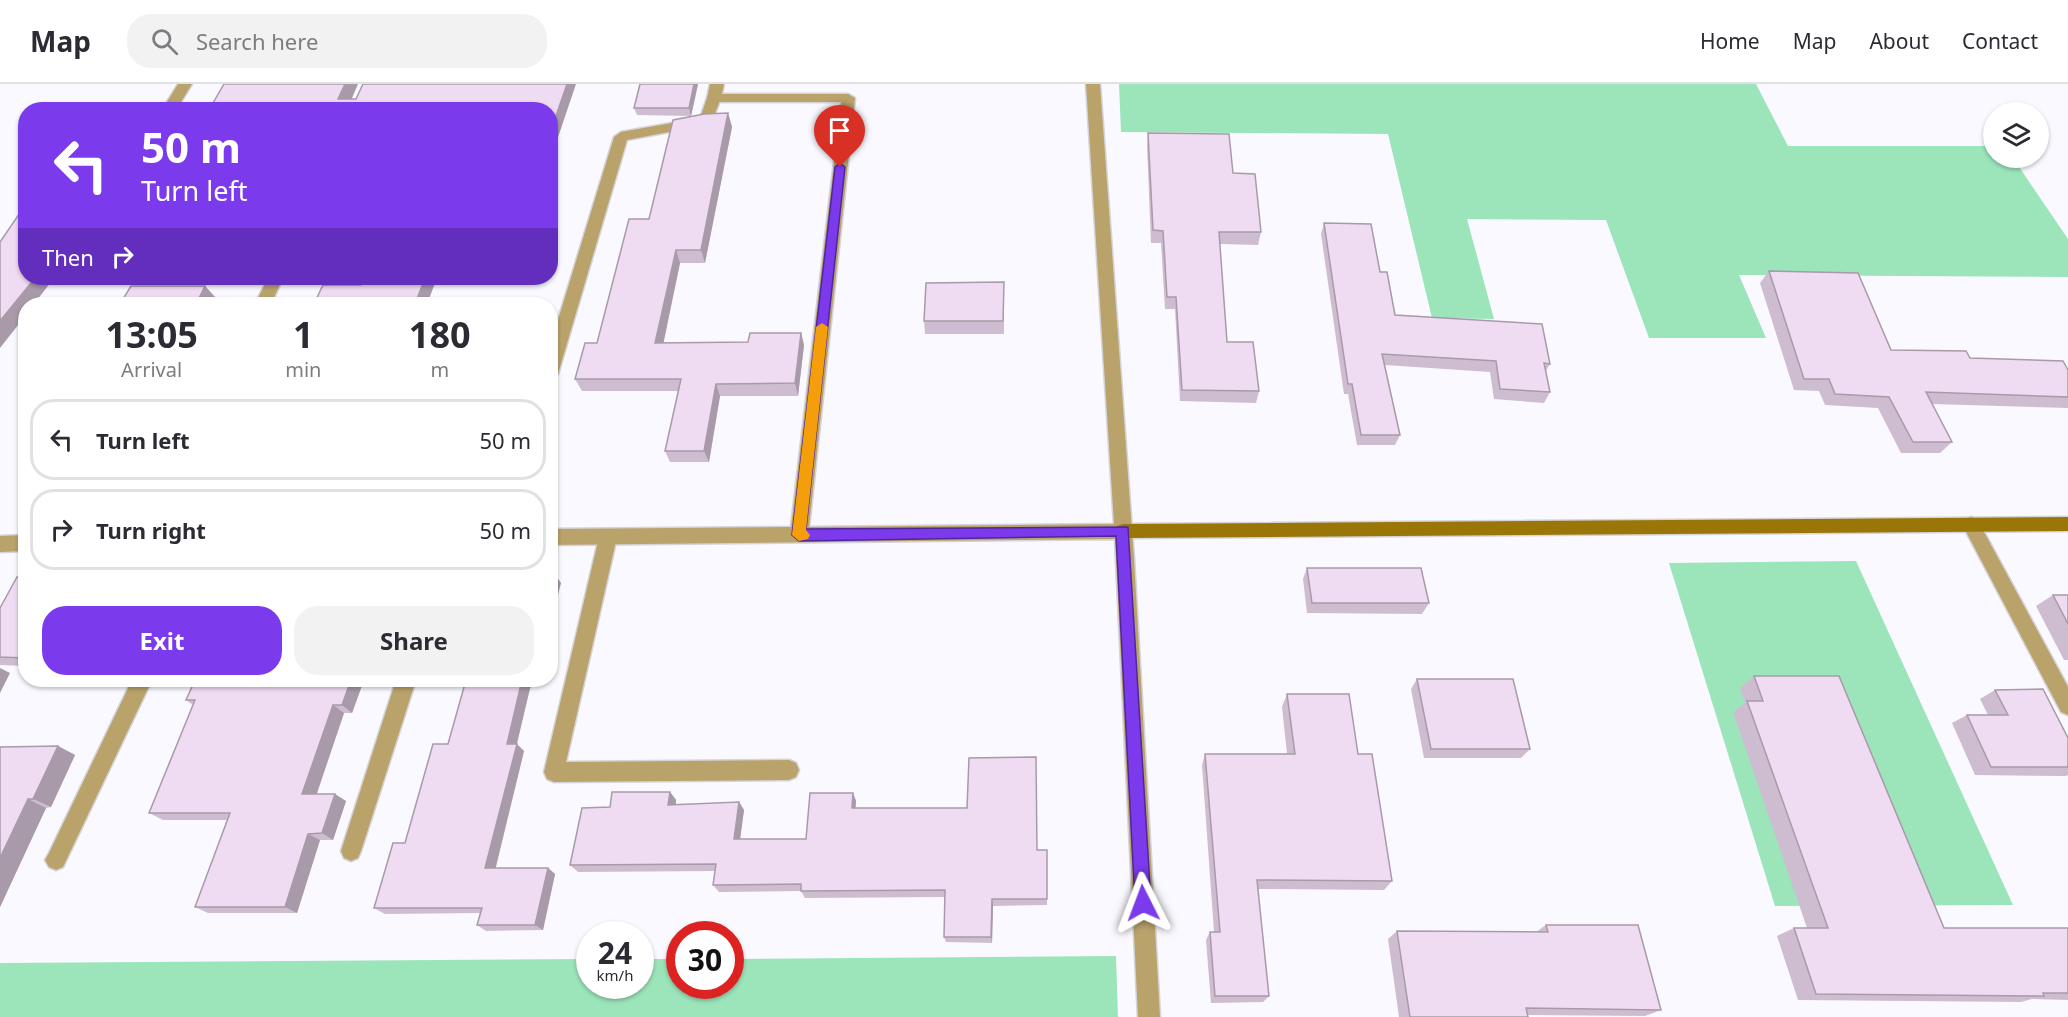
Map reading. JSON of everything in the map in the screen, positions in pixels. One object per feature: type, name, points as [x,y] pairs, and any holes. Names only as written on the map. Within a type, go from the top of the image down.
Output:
[{"type":"street","points":[[174,102],[184,84]]},
{"type":"street","points":[[1093,84],[1123,531],[1149,1017]]},
{"type":"street","points":[[558,347],[621,137],[706,121],[715,91],[848,98],[799,535]]},
{"type":"street","points":[[1971,524],[2068,706]]},
{"type":"street","points":[[558,537],[2068,524]]},
{"type":"street","points":[[608,537],[554,772],[789,770]]},
{"type":"street","points":[[0,544],[18,543]]},
{"type":"street","points":[[56,860],[139,687]]},
{"type":"street","points":[[351,851],[404,687]]},
{"type":"green space","points":[[1119,84],[1756,84],[1788,146],[1983,146],[1983,168],[2020,168],[2068,239],[2068,277],[1739,275],[1766,338],[1649,338],[1606,220],[1467,219],[1494,319],[1432,318],[1388,134],[1121,132]]},
{"type":"green space","points":[[1856,561],[2013,905],[1775,906],[1669,563]]},
{"type":"green space","points":[[1116,956],[1118,1017],[0,1017],[0,963],[576,959],[576,999],[654,999],[654,959],[666,959],[666,999],[744,999],[744,959]]},
{"type":"building","points":[[224,84],[345,84],[338,99],[356,99],[363,84],[567,84],[558,110],[558,102],[214,102]]},
{"type":"building","points":[[640,84],[694,84],[689,108],[634,108]]},
{"type":"building","points":[[728,113],[701,250],[676,250],[655,343],[748,342],[750,333],[801,333],[795,383],[716,384],[704,451],[665,451],[681,379],[575,379],[585,343],[597,343],[629,219],[649,219],[673,120],[704,114]]},
{"type":"building","points":[[1148,133],[1229,134],[1233,173],[1255,174],[1261,232],[1219,232],[1227,342],[1253,342],[1259,391],[1182,390],[1176,297],[1167,297],[1163,231],[1153,230]]},
{"type":"building","points":[[18,216],[18,285],[29,285],[0,321],[0,242]]},
{"type":"building","points":[[1324,223],[1371,224],[1380,272],[1387,272],[1395,315],[1542,324],[1550,364],[1544,363],[1550,392],[1500,389],[1496,361],[1382,354],[1400,435],[1361,435],[1352,384],[1348,384]]},
{"type":"building","points":[[1769,271],[1858,273],[1891,350],[1966,351],[1970,358],[2063,361],[2068,370],[2068,397],[1926,392],[1952,442],[1913,442],[1889,397],[1835,394],[1829,379],[1804,379]]},
{"type":"building","points":[[1004,282],[1003,321],[924,321],[926,283]]},
{"type":"building","points":[[323,285],[422,285],[418,297],[317,297]]},
{"type":"building","points":[[131,286],[205,286],[200,297],[124,297]]},
{"type":"building","points":[[1307,568],[1421,568],[1429,603],[1312,603]]},
{"type":"building","points":[[18,577],[18,658],[0,657],[0,608]]},
{"type":"building","points":[[2053,595],[2068,595],[2068,624]]},
{"type":"building","points":[[1754,676],[1839,676],[1944,928],[2068,928],[2068,993],[2043,993],[2044,996],[1816,994],[1794,928],[1828,928],[1747,701],[1763,701]]},
{"type":"building","points":[[1417,679],[1513,679],[1530,749],[1431,749]]},
{"type":"building","points":[[192,687],[348,687],[342,705],[333,705],[302,794],[335,794],[322,833],[308,834],[285,907],[195,907],[230,813],[149,813],[195,700],[186,700]]},
{"type":"building","points":[[464,687],[520,687],[507,744],[517,744],[485,868],[548,868],[535,925],[477,925],[482,908],[374,908],[393,843],[405,843],[433,744],[448,744]]},
{"type":"building","points":[[2043,689],[2068,738],[2068,767],[1991,767],[1967,715],[2008,715],[1995,690]]},
{"type":"building","points":[[1287,694],[1349,694],[1358,754],[1372,754],[1392,881],[1257,880],[1269,996],[1215,996],[1210,932],[1220,932],[1205,754],[1295,754]]},
{"type":"building","points":[[58,746],[33,799],[28,799],[0,858],[0,747]]},
{"type":"building","points":[[1036,757],[1037,850],[1047,850],[1047,899],[992,899],[991,937],[944,937],[945,890],[801,891],[801,884],[713,885],[716,864],[570,865],[582,808],[610,807],[612,792],[670,792],[668,805],[739,802],[734,839],[806,839],[810,793],[853,793],[852,808],[967,808],[969,758]]},
{"type":"building","points":[[1546,925],[1638,925],[1661,1010],[1526,1008],[1528,1017],[1410,1017],[1397,931],[1548,932]]},
{"type":"slow traffic","points":[[803,535],[799,535],[822,327]]},
{"type":"route","points":[[840,167],[799,535],[1123,531],[1143,903]]}]
